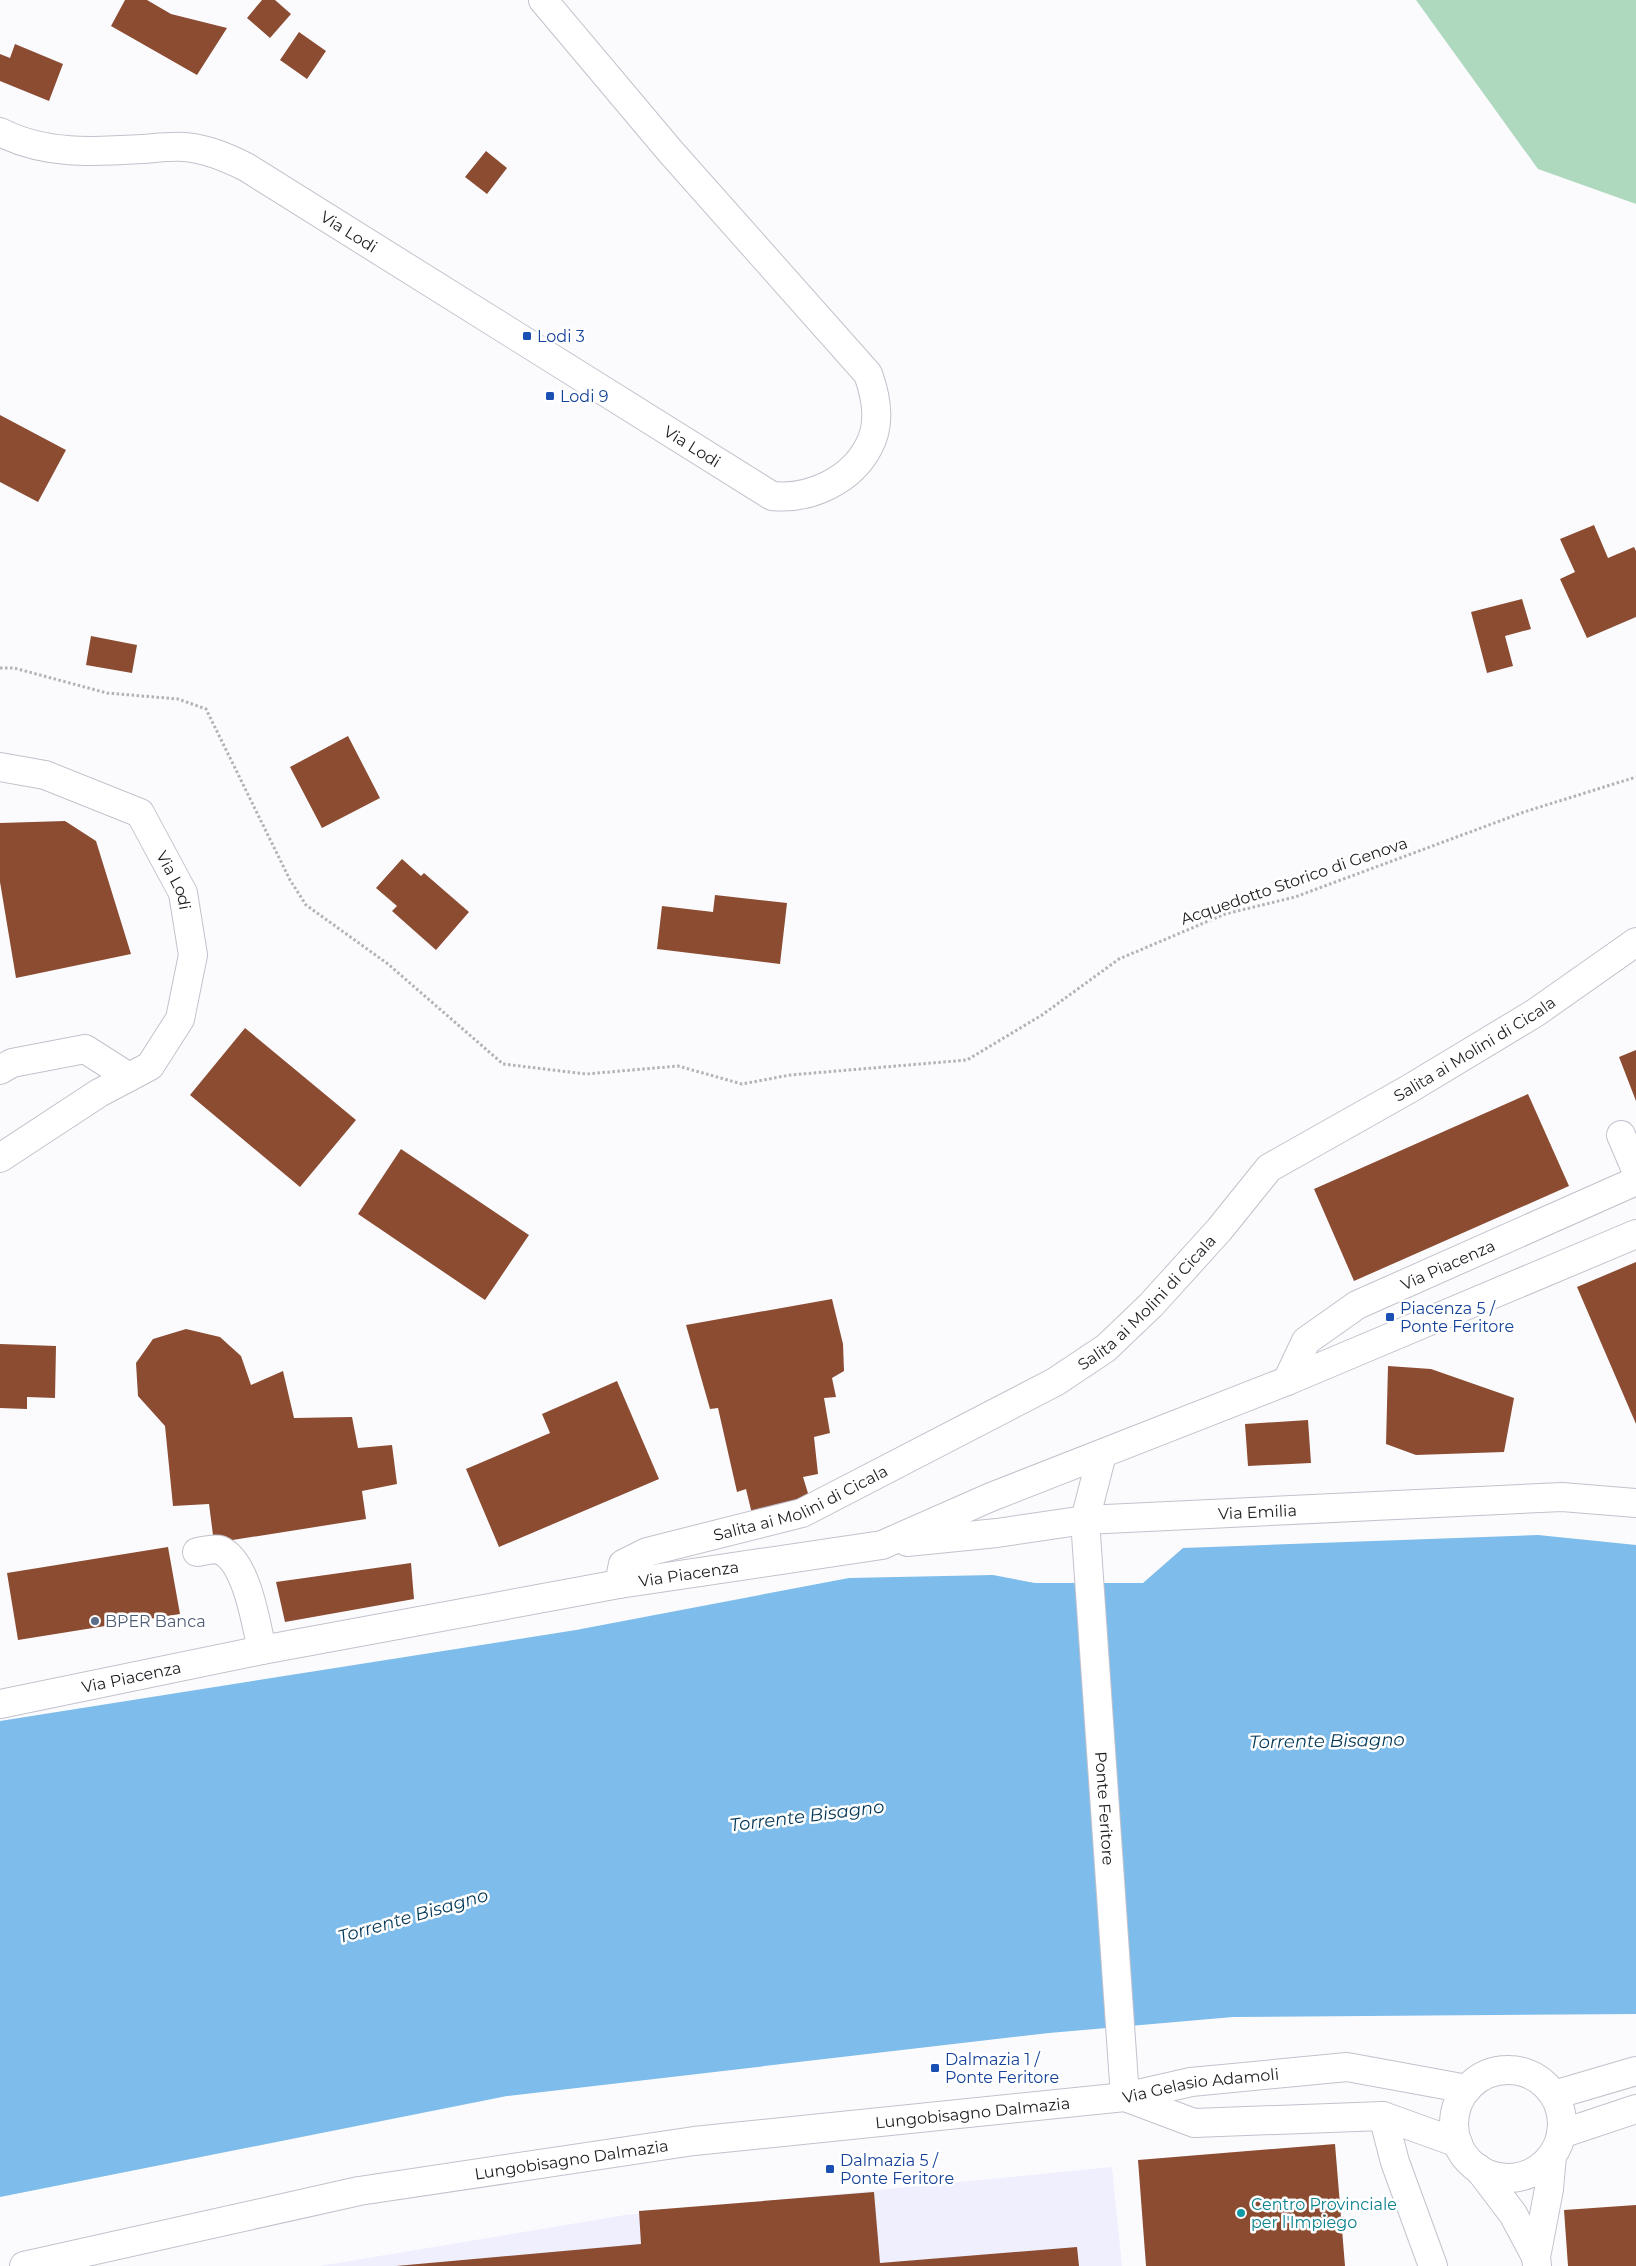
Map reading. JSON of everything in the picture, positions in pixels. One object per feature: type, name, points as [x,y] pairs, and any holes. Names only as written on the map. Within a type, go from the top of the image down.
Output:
[{"type":"main road","name":"Via Lodi","points":[[0,132],[17,141],[55,150],[90,152],[184,147],[218,153],[246,166],[772,496],[796,496],[835,482],[859,461],[870,445],[876,415],[875,393],[868,374],[670,152],[543,0]]},
{"type":"main road","name":"Via Lodi","points":[[0,767],[45,775],[140,813],[183,893],[193,955],[180,1019],[150,1066],[99,1093],[0,1158]]},
{"type":"main road","name":"Salita ai Molini di Cicala","points":[[619,1584],[623,1564],[646,1552],[802,1513],[1056,1382],[1106,1348],[1151,1305],[1219,1230],[1269,1168],[1409,1089],[1535,1013],[1636,942]]},
{"type":"main road","points":[[0,1070],[12,1063],[85,1049],[129,1077]]},
{"type":"main road","points":[[1621,1135],[1636,1170]]},
{"type":"main road","name":"Via Piacenza","points":[[1287,1381],[1306,1341],[1357,1305],[1636,1181]]},
{"type":"main road","name":"Via Piacenza","points":[[0,1704],[262,1650],[619,1584],[882,1544],[991,1497],[1287,1381],[1636,1234]]},
{"type":"main road","points":[[1085,1520],[1102,1454]]},
{"type":"main road","name":"Via Emilia","points":[[882,1544],[997,1533],[1085,1520],[1562,1497],[1636,1503]]},
{"type":"main road","name":"Ponte Feritore","points":[[1085,1520],[1125,2096]]},
{"type":"main road","points":[[197,1552],[218,1549],[227,1554],[235,1564],[249,1598],[262,1650]]},
{"type":"main road","name":"Via Gelasio Adamoli","points":[[1125,2096],[1191,2082],[1347,2067],[1467,2089]]},
{"type":"main road","points":[[1505,2070],[1529,2074],[1538,2079],[1554,2095],[1562,2121],[1556,2145],[1537,2261],[1513,2214],[1478,2168],[1465,2156],[1458,2143],[1454,2122],[1459,2101],[1467,2089],[1488,2073],[1505,2070]]},
{"type":"main road","points":[[1554,2095],[1636,2071]]},
{"type":"main road","name":"Via Gelasio Adamoli","points":[[1125,2096],[1194,2123],[1383,2116],[1458,2143]]},
{"type":"main road","name":"Lungobisagno Dalmazia","points":[[29,2266],[359,2191],[694,2141],[1125,2096]]},
{"type":"main road","points":[[1478,2168],[1500,2177],[1520,2176],[1536,2170],[1556,2145],[1636,2110]]},
{"type":"main road","points":[[1383,2116],[1395,2162],[1433,2266]]},
{"type":"path","name":"Acquedotto Storico di Genova","points":[[0,668],[14,668],[107,693],[178,699],[206,709],[290,880],[306,905],[388,964],[503,1064],[586,1074],[678,1066],[742,1084],[790,1075],[967,1060],[1042,1016],[1119,959],[1154,944],[1225,914],[1296,897],[1524,812],[1636,777]]},
{"type":"shaded area","points":[[1112,2167],[1122,2266],[319,2266],[625,2215]]},
{"type":"green space","points":[[1416,0],[1636,0],[1636,204],[1538,169]]},
{"type":"water","name":"Torrente Bisagno","points":[[1538,1535],[1636,1545],[1636,2014],[1233,2017],[1049,2033],[507,2096],[0,2197],[0,1721],[576,1630],[849,1578],[993,1575],[1035,1583],[1143,1583],[1183,1548]]},
{"type":"building","points":[[125,0],[147,0],[171,14],[227,28],[197,75],[111,26]]},
{"type":"building","points":[[262,0],[275,0],[291,14],[270,38],[247,18]]},
{"type":"building","points":[[299,32],[326,51],[307,79],[280,60]]},
{"type":"building","points":[[15,44],[63,64],[49,101],[0,81],[0,54],[10,58]]},
{"type":"building","points":[[486,151],[507,168],[487,194],[465,177]]},
{"type":"building","points":[[0,415],[66,450],[38,502],[0,482]]},
{"type":"building","points":[[1594,525],[1608,558],[1634,547],[1636,551],[1636,617],[1587,638],[1560,579],[1575,572],[1560,539]]},
{"type":"building","points":[[1522,599],[1531,629],[1505,636],[1513,666],[1487,673],[1471,612]]},
{"type":"building","points":[[91,636],[137,645],[132,673],[86,665]]},
{"type":"building","points":[[348,736],[380,798],[322,828],[290,767]]},
{"type":"building","points":[[65,821],[96,841],[131,954],[16,978],[0,882],[0,823]]},
{"type":"building","points":[[402,859],[421,876],[424,873],[469,912],[436,950],[392,911],[397,906],[376,888]]},
{"type":"building","points":[[715,895],[787,903],[780,964],[657,949],[662,906],[713,912]]},
{"type":"building","points":[[245,1028],[356,1120],[300,1187],[190,1095]]},
{"type":"building","points":[[1636,1050],[1636,1101],[1619,1057]]},
{"type":"building","points":[[1528,1094],[1569,1186],[1354,1281],[1314,1189]]},
{"type":"building","points":[[401,1149],[529,1235],[485,1300],[358,1214]]},
{"type":"building","points":[[1636,1262],[1636,1424],[1577,1287]]},
{"type":"building","points":[[832,1299],[843,1344],[844,1371],[832,1378],[836,1397],[824,1398],[830,1433],[814,1437],[818,1474],[803,1477],[811,1503],[752,1514],[746,1489],[737,1492],[718,1408],[710,1409],[686,1325]]},
{"type":"building","points":[[186,1329],[220,1337],[241,1356],[251,1385],[283,1371],[294,1418],[352,1417],[358,1448],[392,1445],[397,1484],[362,1491],[366,1519],[214,1543],[209,1504],[173,1506],[165,1426],[138,1396],[136,1363],[153,1339]]},
{"type":"building","points":[[0,1344],[56,1346],[55,1398],[27,1397],[27,1409],[0,1408]]},
{"type":"building","points":[[1388,1366],[1431,1369],[1514,1398],[1504,1452],[1416,1455],[1386,1444]]},
{"type":"building","points":[[617,1381],[659,1479],[499,1547],[466,1469],[550,1433],[542,1414]]},
{"type":"building","points":[[1308,1420],[1311,1463],[1248,1466],[1245,1424]]},
{"type":"building","points":[[168,1547],[180,1614],[18,1640],[7,1573]]},
{"type":"building","points":[[411,1563],[414,1599],[285,1622],[276,1582]]},
{"type":"building","name":"Centro Provinciale per l'Impiego","points":[[1335,2144],[1345,2266],[1146,2266],[1138,2160]]},
{"type":"building","points":[[874,2192],[880,2263],[1077,2247],[1079,2266],[396,2266],[641,2244],[639,2211]]},
{"type":"building","points":[[1636,2205],[1636,2266],[1568,2266],[1564,2210]]},
{"type":"place","name":"Lodi 3","points":[[527,336]]},
{"type":"place","name":"Lodi 9","points":[[550,396]]},
{"type":"place","name":"Piacenza 5 / Ponte Feritore","points":[[1390,1317]]},
{"type":"place","name":"BPER Banca","points":[[95,1621]]},
{"type":"place","name":"Dalmazia 1 / Ponte Feritore","points":[[935,2068]]},
{"type":"place","name":"Dalmazia 5 / Ponte Feritore","points":[[830,2169]]},
{"type":"place","name":"Centro Provinciale per l'Impiego","points":[[1241,2213]]}]
